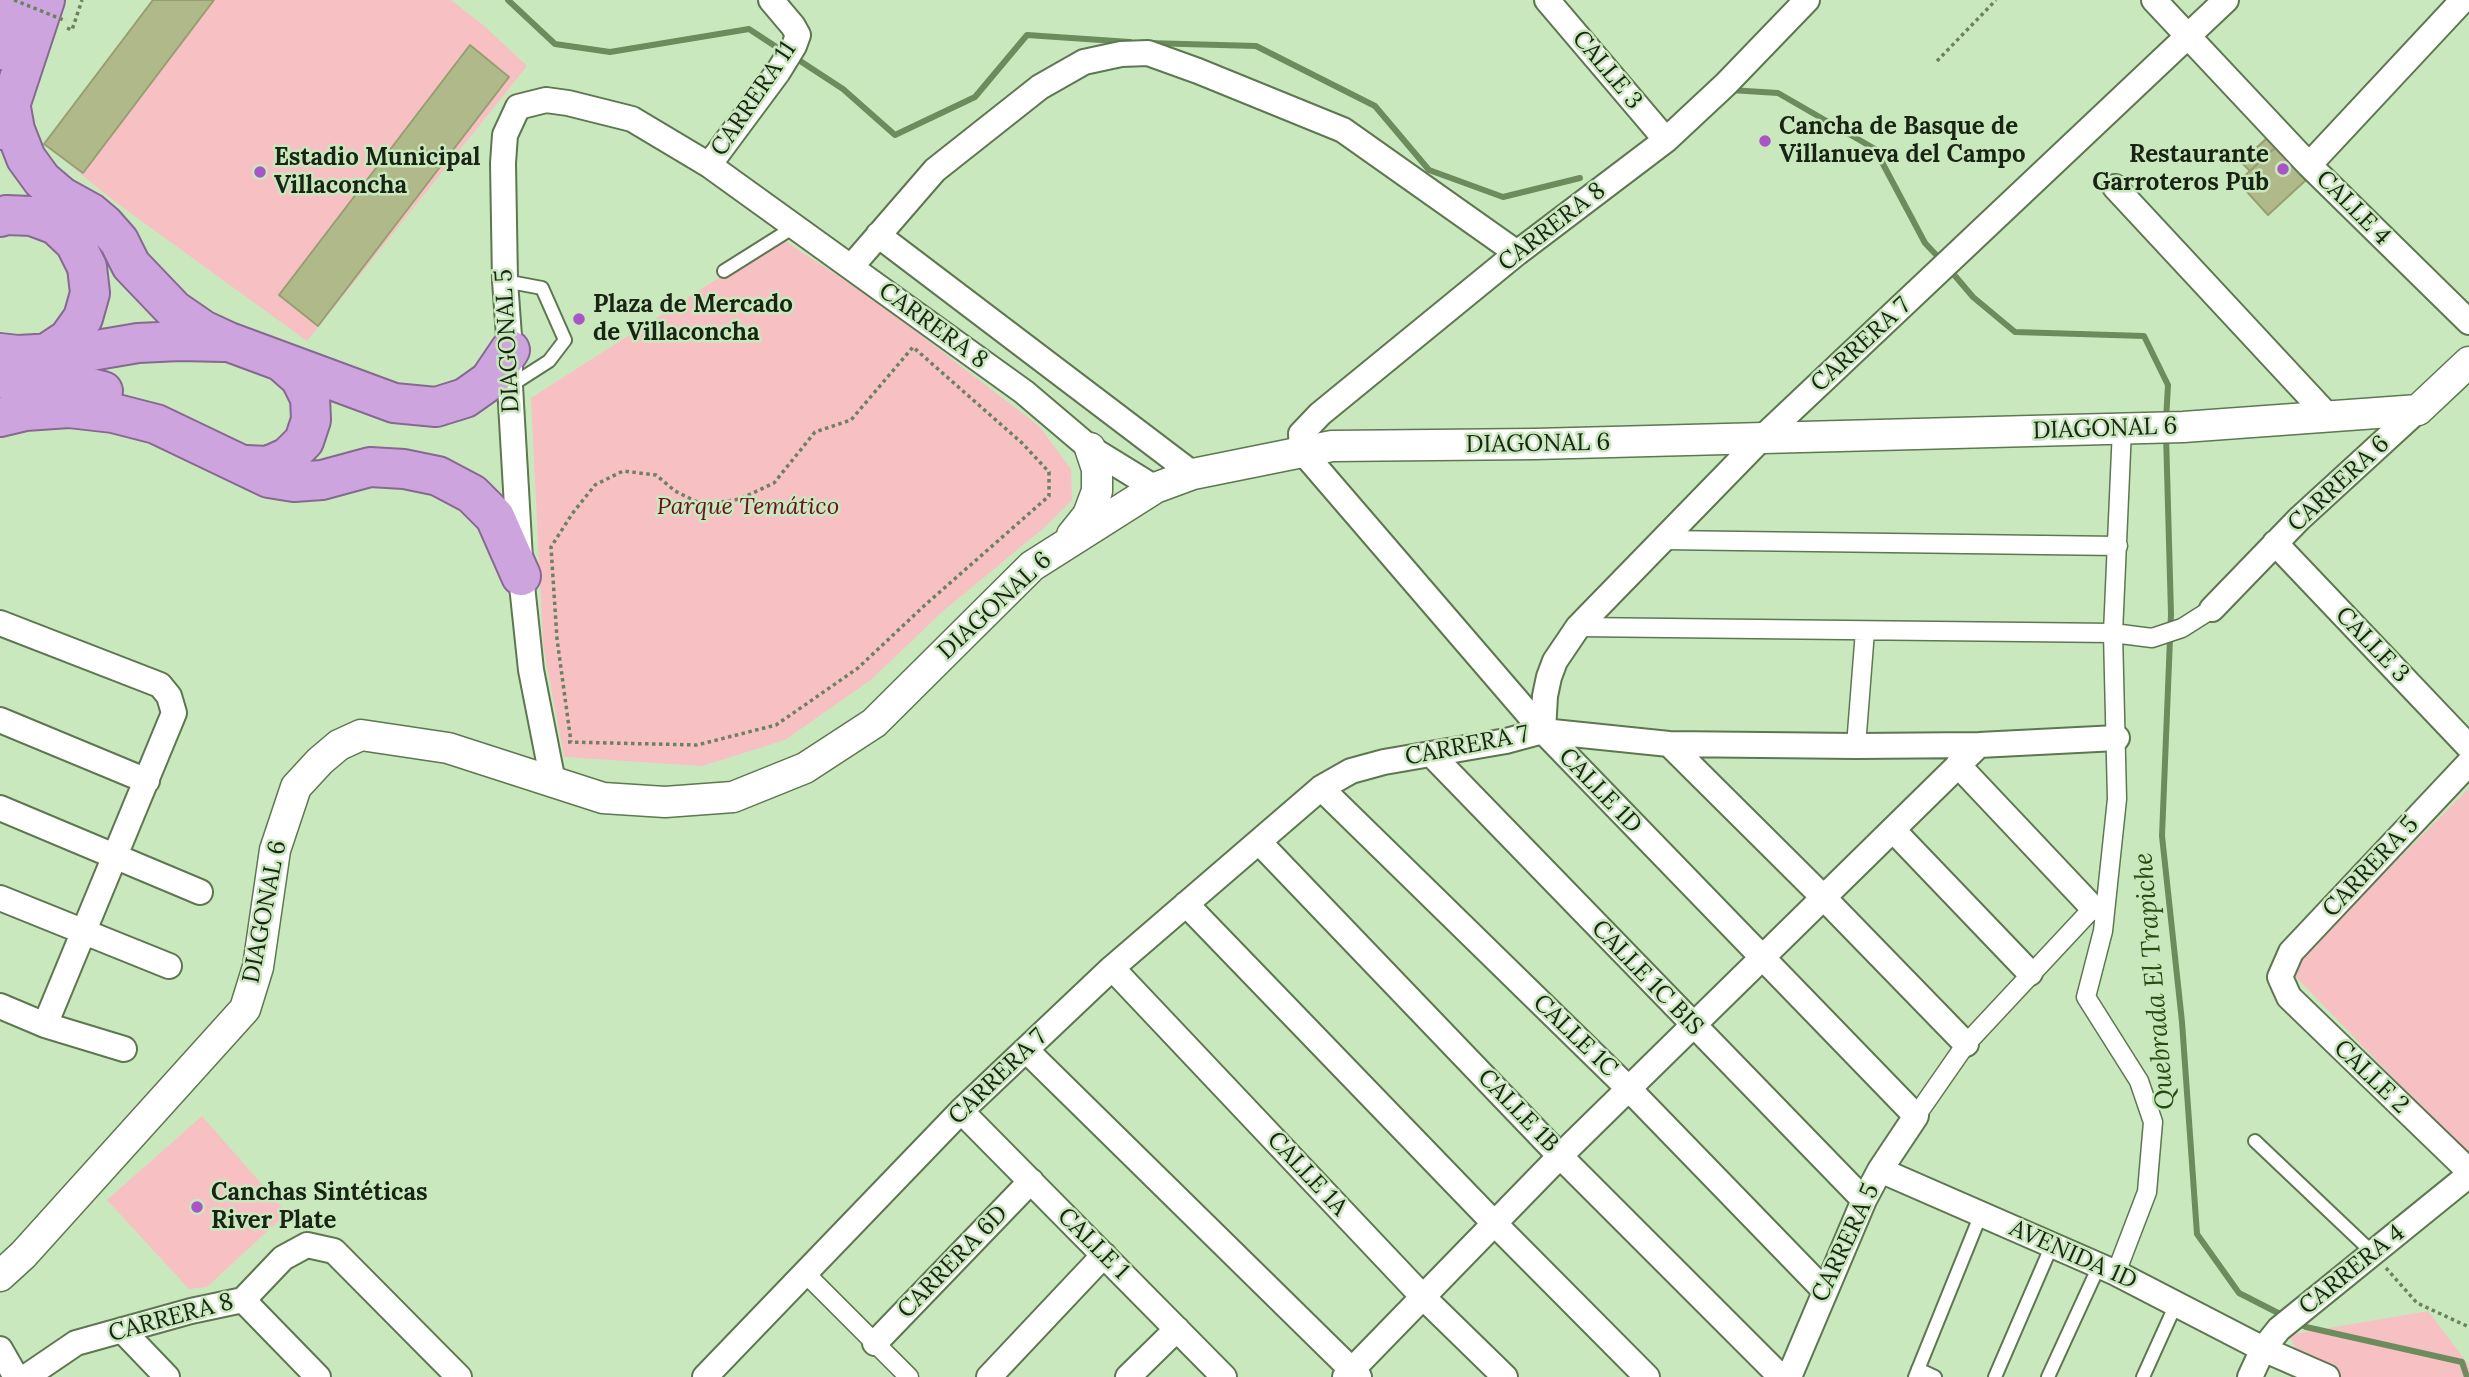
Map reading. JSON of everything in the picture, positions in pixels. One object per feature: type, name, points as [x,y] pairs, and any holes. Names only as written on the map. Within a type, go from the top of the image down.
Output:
[{"type":"highway","points":[[0,50],[16,0]]},
{"type":"highway","points":[[56,10],[5,122],[15,130],[26,158],[42,180],[62,197],[91,213],[104,224],[119,241],[131,265],[174,310],[204,330],[229,342],[394,403],[436,407],[464,398],[510,368]]},
{"type":"highway","points":[[0,218],[6,215],[32,216],[57,225],[75,243],[87,267],[90,293],[83,318],[68,339],[47,353]]},
{"type":"highway","points":[[0,353],[18,355],[91,351],[138,343],[229,342]]},
{"type":"highway","points":[[246,465],[268,466],[288,457],[304,441],[308,431],[311,420],[310,398],[300,378],[283,363]]},
{"type":"highway","points":[[0,378],[84,386],[110,392],[153,411],[196,442]]},
{"type":"highway","points":[[0,417],[25,411],[69,408],[113,413],[156,424],[269,478],[294,482],[322,480],[370,467],[404,469],[438,476],[472,494],[495,517],[521,576]]},
{"type":"street","name":"CARRERA 11","points":[[709,165],[794,46],[798,35],[771,0]]},
{"type":"street","name":"CALLE 3","points":[[1547,0],[1666,140]]},
{"type":"street","name":"CARRERA 8","points":[[1302,451],[1301,434],[1320,414],[1517,253],[1666,140],[1726,84],[1807,0]]},
{"type":"street","name":"CALLE 4","points":[[2154,0],[2190,35],[2309,165],[2469,322]]},
{"type":"street","name":"CARRERA 7","points":[[710,1371],[961,1111],[1112,968],[1321,788],[1351,771],[1384,762],[1506,741],[1543,731],[1549,677],[1555,661],[1578,627],[1762,438],[2226,0]]},
{"type":"street","points":[[2309,165],[2463,0]]},
{"type":"street","points":[[851,267],[935,170],[1040,87],[1084,62],[1121,54],[1148,53],[1343,130],[1517,253]]},
{"type":"street","name":"DIAGONAL 5","points":[[553,782],[531,670],[521,576],[505,281],[505,135],[518,107],[546,100],[568,103],[632,119],[709,165]]},
{"type":"street","name":"CARRERA 8","points":[[709,165],[1024,392],[1090,448],[1155,488]]},
{"type":"street","points":[[2115,187],[2328,416]]},
{"type":"street","points":[[878,235],[1194,474]]},
{"type":"street","name":"CARRERA 6","points":[[2212,609],[2275,543],[2469,362]]},
{"type":"street","name":"DIAGONAL 6","points":[[0,1276],[23,1255],[245,1009],[258,967],[275,850],[296,787],[339,745],[361,735],[449,748],[603,798],[678,801],[733,797],[805,768],[874,723],[1032,566],[1155,488],[1194,474],[1332,446],[1535,444],[2133,429],[2418,410]]},
{"type":"street","points":[[2108,1269],[2147,1192],[2153,1122],[2139,1081],[2086,997],[2104,932],[2117,799],[2113,633],[2118,546],[2133,429]]},
{"type":"street","points":[[1062,546],[1088,515],[1094,503],[1097,469],[1090,448]]},
{"type":"street","name":"CALLE 1D","points":[[1302,451],[1543,731],[1916,1116]]},
{"type":"street","points":[[1663,540],[2118,546]]},
{"type":"street","name":"CALLE 3","points":[[2275,543],[2469,747]]},
{"type":"street","points":[[1578,627],[2113,633],[2152,638],[2182,628],[2212,609]]},
{"type":"street","points":[[0,623],[160,685],[169,696],[173,713],[147,782],[113,855],[45,1025]]},
{"type":"street","points":[[1856,746],[1865,631]]},
{"type":"street","points":[[0,720],[147,782]]},
{"type":"street","points":[[1543,731],[1669,744],[1979,745],[2117,738]]},
{"type":"street","points":[[1669,744],[1966,1044]]},
{"type":"street","points":[[1026,1050],[1352,1375],[1560,1156],[1979,745]]},
{"type":"street","name":"CALLE 1C BIS","points":[[1431,754],[1864,1200]]},
{"type":"street","name":"CARRERA 5","points":[[2280,977],[2291,951],[2469,763]]},
{"type":"street","points":[[1916,1116],[1966,1044],[2093,908],[1958,765]]},
{"type":"street","name":"CALLE 1C","points":[[1321,788],[1629,1089],[1824,1290]]},
{"type":"street","points":[[0,808],[200,891]]},
{"type":"street","points":[[1893,830],[2030,973]]},
{"type":"street","name":"CALLE 1B","points":[[1259,842],[1560,1156],[1781,1377]]},
{"type":"street","points":[[0,898],[169,966]]},
{"type":"street","points":[[1186,904],[1647,1377]]},
{"type":"street","name":"CALLE 1A","points":[[1112,968],[1424,1298],[1505,1377]]},
{"type":"street","name":"CALLE 2","points":[[2280,977],[2289,998],[2469,1173]]},
{"type":"street","points":[[0,1006],[45,1025],[124,1049]]},
{"type":"street","name":"CALLE 1","points":[[961,1111],[1224,1377]]},
{"type":"street","name":"CARRERA 5","points":[[1788,1377],[1864,1200],[1880,1170],[1916,1116]]},
{"type":"street","name":"AVENIDA 1D","points":[[1880,1170],[2108,1269],[2263,1349],[2327,1377]]},
{"type":"street","name":"CARRERA 4","points":[[2250,1377],[2263,1349],[2278,1329],[2469,1173]]},
{"type":"street","name":"CARRERA 6D","points":[[875,1343],[1031,1181]]},
{"type":"street","name":"CARRERA 8","points":[[26,1377],[76,1343],[191,1311],[243,1300],[283,1258],[307,1245],[334,1251],[459,1377]]},
{"type":"street","points":[[989,1377],[1104,1255]]},
{"type":"street","points":[[805,1273],[909,1377]]},
{"type":"street","points":[[243,1300],[318,1377]]},
{"type":"street","points":[[1128,1377],[1177,1329]]},
{"type":"street","points":[[122,1330],[167,1377]]},
{"type":"street","points":[[0,1349],[16,1377]]},
{"type":"lane","points":[[723,271],[794,227]]},
{"type":"lane","points":[[505,281],[542,288],[565,340],[549,361],[510,368]]},
{"type":"lane","points":[[2255,1142],[2374,1253]]},
{"type":"lane","points":[[1935,1377],[1917,1373],[1981,1214]]},
{"type":"lane","points":[[1995,1377],[2052,1245]]},
{"type":"lane","points":[[2048,1377],[2108,1269]]},
{"type":"lane","points":[[2143,1377],[2176,1304]]},
{"type":"path","points":[[16,0],[56,10]]},
{"type":"path","points":[[1937,61],[1996,0]]},
{"type":"path","points":[[545,744],[571,742],[697,746],[776,725],[858,668],[1049,496],[1049,472],[1022,443],[913,347],[851,421],[815,432],[774,483],[740,499],[703,505],[675,491],[656,475],[623,471],[595,485],[551,547],[557,639],[571,742]]},
{"type":"path","points":[[2374,1253],[2417,1303],[2469,1327]]},
{"type":"green space","name":"Estadio Municipal Villaconcha","points":[[153,0],[451,0],[483,25],[527,66],[307,341],[114,201],[44,144]]},
{"type":"green space","name":"Parque Temático","points":[[781,238],[880,304],[1039,426],[1071,469],[1072,500],[1046,526],[942,612],[872,679],[785,740],[702,766],[564,757],[543,644],[531,398]]},
{"type":"green space","points":[[2469,788],[2469,1156],[2289,970]]},
{"type":"green space","name":"Canchas Sintéticas River Plate","points":[[202,1116],[287,1213],[207,1287],[189,1289],[107,1200]]},
{"type":"green space","points":[[2428,1311],[2469,1365],[2469,1377],[2309,1377],[2289,1335]]},
{"type":"building","points":[[153,0],[214,0],[83,173],[44,144]]},
{"type":"building","points":[[470,45],[509,77],[318,326],[279,295]]},
{"type":"building","points":[[2267,138],[2276,147],[2250,171],[2241,162]]},
{"type":"building","points":[[2276,147],[2306,180],[2268,215],[2238,182]]},
{"type":"waterway","points":[[508,0],[555,44],[610,52],[749,29],[784,52]]},
{"type":"waterway","points":[[794,57],[843,89],[895,135],[975,97],[1027,35],[1130,42]]},
{"type":"waterway","points":[[1148,43],[1256,46],[1375,106],[1429,170],[1503,197],[1580,178]]},
{"type":"waterway","points":[[1730,90],[1778,93],[1875,149],[1925,243],[1941,260]]},
{"type":"waterway","points":[[1950,270],[1973,297],[2015,332],[2144,336],[2168,385],[2166,420]]},
{"type":"waterway","name":"Quebrada El Trapiche","points":[[2166,434],[2171,614],[2162,836],[2182,1022],[2197,1234],[2239,1293],[2286,1317]]},
{"type":"waterway","name":"Quebrada El Trapiche","points":[[2296,1322],[2306,1327],[2462,1362],[2467,1377]]},
{"type":"place","name":"Cancha de Basque de Villanueva del Campo","points":[[1765,141]]},
{"type":"place","name":"Restaurante Garroteros Pub","points":[[2283,169]]},
{"type":"place","name":"Estadio Municipal Villaconcha","points":[[260,172]]},
{"type":"place","name":"Plaza de Mercado de Villaconcha","points":[[579,319]]},
{"type":"place","name":"Canchas Sintéticas River Plate","points":[[197,1207]]}]
